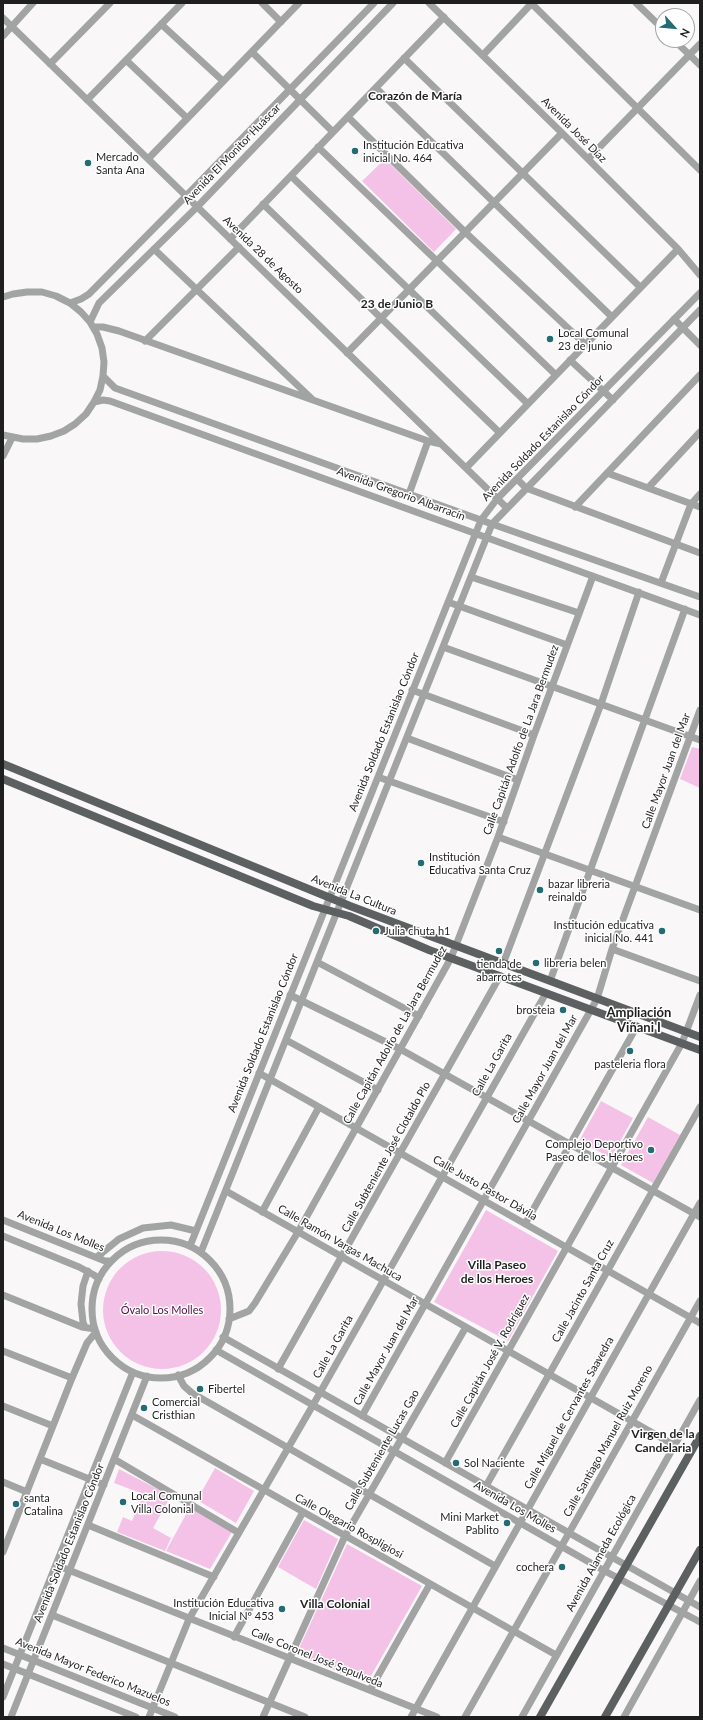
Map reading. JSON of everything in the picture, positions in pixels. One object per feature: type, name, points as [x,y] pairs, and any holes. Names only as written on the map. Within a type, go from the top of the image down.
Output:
[{"type":"main road","name":"Avenida La Cultura","points":[[3,764],[341,902],[700,1037]]},
{"type":"main road","name":"Avenida La Cultura","points":[[3,779],[313,906],[348,916],[451,958],[700,1050]]},
{"type":"main road","points":[[107,822],[112,809]]},
{"type":"main road","points":[[540,1717],[700,1436]]},
{"type":"main road","points":[[605,1717],[700,1550]]},
{"type":"street","points":[[3,36],[33,3]]},
{"type":"street","points":[[50,64],[110,3]]},
{"type":"street","points":[[87,100],[182,3]]},
{"type":"street","points":[[262,3],[281,22]]},
{"type":"street","points":[[148,159],[299,3]]},
{"type":"street","name":"Avenida El Monitor Huáscar","points":[[70,303],[89,294],[374,3]]},
{"type":"street","name":"Avenida El Monitor Huáscar","points":[[92,325],[99,303],[197,207],[392,3]]},
{"type":"street","name":"Avenida José Díaz","points":[[429,3],[562,132],[678,249],[700,275]]},
{"type":"street","points":[[483,55],[532,3],[700,170]]},
{"type":"street","points":[[636,3],[655,21]]},
{"type":"street","points":[[230,239],[444,17]]},
{"type":"street","name":"Avenida 28 de Agosto","points":[[3,18],[507,508]]},
{"type":"street","points":[[161,24],[223,82]]},
{"type":"street","points":[[588,159],[700,44]]},
{"type":"street","points":[[683,48],[700,65]]},
{"type":"street","points":[[252,52],[333,132]]},
{"type":"street","points":[[404,58],[640,287]]},
{"type":"street","points":[[126,60],[187,118]]},
{"type":"street","points":[[376,88],[612,317]]},
{"type":"street","points":[[348,116],[465,232],[585,344]]},
{"type":"street","points":[[348,353],[436,260],[562,132]]},
{"type":"street","points":[[318,147],[556,375]]},
{"type":"street","points":[[291,176],[528,404]]},
{"type":"street","points":[[263,204],[500,434]]},
{"type":"street","points":[[145,341],[239,247]]},
{"type":"street","points":[[154,249],[313,401]]},
{"type":"street","points":[[466,468],[678,249]]},
{"type":"street","points":[[3,297],[27,292],[42,292],[56,296],[70,303],[81,312],[92,325],[102,348],[104,362],[100,390],[94,402],[76,424],[64,431],[37,439],[12,438],[3,434]]},
{"type":"street","name":"Avenida Soldado Estanislao Cóndor","points":[[190,1246],[481,520],[517,479],[700,293]]},
{"type":"street","name":"Avenida Soldado Estanislao Cóndor","points":[[201,1252],[492,524],[700,310]]},
{"type":"street","points":[[674,319],[700,345]]},
{"type":"street","points":[[92,325],[103,327],[145,341],[313,401],[428,441],[441,444]]},
{"type":"street","points":[[570,360],[613,400]]},
{"type":"street","points":[[575,506],[700,375]]},
{"type":"street","name":"Avenida Gregorio Albarracín","points":[[103,376],[115,388],[492,524],[700,597]]},
{"type":"street","name":"Avenida Gregorio Albarracín","points":[[94,402],[110,400],[700,615]]},
{"type":"street","points":[[648,488],[700,432]]},
{"type":"street","points":[[3,456],[12,438]]},
{"type":"street","points":[[409,494],[428,441]]},
{"type":"street","points":[[607,473],[700,507]]},
{"type":"street","points":[[517,479],[526,488],[700,553]]},
{"type":"street","points":[[661,583],[690,504],[700,494]]},
{"type":"street","name":"Calle Capitán Adolfo de La Jara Bermudez","points":[[229,1320],[248,1311],[255,1303],[298,1232],[451,958],[504,822],[534,735],[593,576]]},
{"type":"street","points":[[471,577],[579,613]]},
{"type":"street","points":[[503,964],[600,704],[639,592]]},
{"type":"street","points":[[448,602],[567,645]]},
{"type":"street","points":[[550,981],[685,609]]},
{"type":"street","points":[[443,647],[700,740]]},
{"type":"street","points":[[412,690],[534,735]]},
{"type":"street","name":"Calle Mayor Juan del Mar","points":[[362,1416],[597,999],[612,949],[700,710]]},
{"type":"street","points":[[407,738],[518,780]]},
{"type":"street","points":[[378,778],[504,822]]},
{"type":"street","points":[[498,837],[700,910]]},
{"type":"street","points":[[612,949],[700,980]]},
{"type":"street","points":[[317,962],[419,1016]]},
{"type":"street","name":"Calle Subteniente José Clotaldo Plo","points":[[278,1369],[500,976]]},
{"type":"street","name":"Calle La Garita","points":[[150,1717],[189,1619],[313,1405],[546,993]]},
{"type":"street","points":[[290,995],[400,1049],[697,1216]]},
{"type":"street","name":"Calle Capitán José V. Rodríguez","points":[[445,1463],[682,1043],[700,995]]},
{"type":"street","points":[[525,1224],[637,1026]]},
{"type":"street","points":[[286,1040],[378,1090]]},
{"type":"street","name":"Calle Justo Pastor Dávila","points":[[259,1073],[700,1323]]},
{"type":"street","points":[[262,1212],[319,1107]]},
{"type":"street","name":"Calle Jacinto Santa Cruz","points":[[486,1486],[700,1107]]},
{"type":"street","name":"Calle Ramón Vargas Machuca","points":[[226,1191],[674,1445]]},
{"type":"street","name":"Calle Miguel de Cervantes Saavedra","points":[[411,1717],[590,1397],[649,1294],[697,1216],[700,1203]]},
{"type":"street","name":"Avenida Los Molles","points":[[3,1220],[97,1257],[111,1261]]},
{"type":"street","points":[[97,1257],[119,1238],[136,1231],[171,1225],[196,1231]]},
{"type":"street","points":[[136,1231],[142,1242]]},
{"type":"street","points":[[3,1236],[88,1272],[99,1279]]},
{"type":"street","points":[[158,1240],[175,1241],[190,1246],[201,1252],[214,1265],[224,1282],[229,1300],[229,1320],[223,1337],[216,1350],[197,1367],[178,1376],[162,1378],[147,1376],[133,1372],[119,1363],[106,1351],[96,1330],[92,1304],[99,1279],[111,1261],[125,1250],[142,1242],[158,1240]]},
{"type":"street","points":[[85,1328],[81,1304],[83,1286],[88,1272]]},
{"type":"street","points":[[3,1295],[85,1328],[96,1330]]},
{"type":"street","name":"Calle Santiago Manuel Ruiz Moreno","points":[[466,1717],[700,1301]]},
{"type":"street","name":"Calle Subteniente Lucas Gao","points":[[263,1717],[345,1536],[466,1327]]},
{"type":"street","points":[[3,1552],[6,1538],[27,1492],[72,1378],[87,1343],[96,1330]]},
{"type":"street","name":"Avenida Los Molles","points":[[223,1337],[700,1607]]},
{"type":"street","name":"Avenida Los Molles","points":[[216,1350],[603,1570],[700,1622]]},
{"type":"street","points":[[3,1351],[72,1378]]},
{"type":"street","name":"Avenida Soldado Estanislao Cóndor","points":[[3,1697],[133,1372]]},
{"type":"street","name":"Avenida Soldado Estanislao Cóndor","points":[[11,1717],[147,1376]]},
{"type":"street","points":[[178,1376],[192,1393],[495,1566]]},
{"type":"street","name":"Avenida Alameda Ecológica","points":[[522,1717],[610,1557],[700,1400]]},
{"type":"street","points":[[3,1406],[53,1426]]},
{"type":"street","name":"Calle Olegario Rospligiosi","points":[[132,1414],[556,1656]]},
{"type":"street","points":[[40,1459],[104,1485]]},
{"type":"street","points":[[114,1459],[239,1532]]},
{"type":"street","points":[[3,1482],[27,1492]]},
{"type":"street","points":[[234,1637],[303,1512]]},
{"type":"street","points":[[88,1525],[214,1577]]},
{"type":"street","name":"Calle Coronel José Sepulveda","points":[[56,1565],[437,1717]]},
{"type":"street","points":[[624,1717],[700,1581]]},
{"type":"street","points":[[370,1690],[430,1584]]},
{"type":"street","points":[[52,1615],[305,1717]]},
{"type":"street","name":"Avenida Mayor Federico Mazuelos","points":[[3,1648],[175,1717]]},
{"type":"street","points":[[3,1664],[136,1717]]},
{"type":"green space","points":[[385,159],[456,229],[434,252],[362,181]]},
{"type":"green space","points":[[692,747],[700,749],[700,788],[680,779]]},
{"type":"green space","points":[[601,1101],[633,1118],[611,1158],[579,1141]]},
{"type":"green space","name":"Complejo Deportivo Paseo de los Héroes","points":[[648,1117],[680,1135],[653,1183],[621,1165]]},
{"type":"green space","points":[[486,1210],[558,1251],[508,1341],[434,1302]]},
{"type":"green space","name":"Óvalo Los Molles","points":[[162,1251],[173,1252],[195,1261],[211,1277],[220,1299],[220,1321],[211,1343],[195,1359],[173,1368],[162,1369],[151,1368],[129,1359],[113,1343],[104,1321],[103,1310],[104,1299],[113,1277],[129,1261],[151,1252]]},
{"type":"green space","points":[[215,1468],[254,1491],[236,1523],[197,1500]]},
{"type":"green space","points":[[119,1469],[171,1496],[153,1528],[171,1538],[165,1551],[117,1532],[123,1517],[132,1521],[143,1494],[114,1483]]},
{"type":"green space","points":[[190,1507],[232,1532],[210,1569],[166,1551]]},
{"type":"green space","points":[[304,1520],[338,1539],[316,1589],[278,1567]]},
{"type":"green space","points":[[347,1544],[422,1586],[367,1683],[296,1655]]},
{"type":"place","name":"Institución Educativa inicial No. 464","points":[[355,151]]},
{"type":"place","name":"Mercado Santa Ana","points":[[88,163]]},
{"type":"place","name":"Local Comunal 23 de junio","points":[[550,339]]},
{"type":"place","name":"Institución Educativa Santa Cruz","points":[[421,863]]},
{"type":"place","name":"bazar libreria reinaldo","points":[[540,890]]},
{"type":"place","name":"Julia chuta h1","points":[[376,931]]},
{"type":"place","name":"Institución educativa inicial No. 441","points":[[662,931]]},
{"type":"place","name":"tienda de abarrotes","points":[[499,951]]},
{"type":"place","name":"libreria belen","points":[[536,963]]},
{"type":"place","name":"brosteia","points":[[563,1010]]},
{"type":"place","name":"pasteleria flora","points":[[630,1051]]},
{"type":"place","name":"Complejo Deportivo Paseo de los Héroes","points":[[651,1150]]},
{"type":"place","name":"Fibertel","points":[[200,1389]]},
{"type":"place","name":"Comercial Cristhian","points":[[144,1408]]},
{"type":"place","name":"Sol Naciente","points":[[456,1463]]},
{"type":"place","name":"Local Comunal Villa Colonial","points":[[123,1502]]},
{"type":"place","name":"santa Catalina","points":[[16,1504]]},
{"type":"place","name":"Mini Market Pablito","points":[[507,1523]]},
{"type":"place","name":"cochera","points":[[562,1567]]},
{"type":"place","name":"Institución Educativa Inicial Nº 453","points":[[282,1609]]},
{"type":"district","name":"Corazón de María","points":[[415,96]]},
{"type":"district","name":"23 de Junio B","points":[[397,304]]},
{"type":"district","name":"Ampliación Viñani I","points":[[639,1020]]},
{"type":"district","name":"Villa Paseo de los Heroes","points":[[497,1272]]},
{"type":"district","name":"Virgen de la Candelaria","points":[[663,1441]]},
{"type":"district","name":"Villa Colonial","points":[[335,1604]]}]
